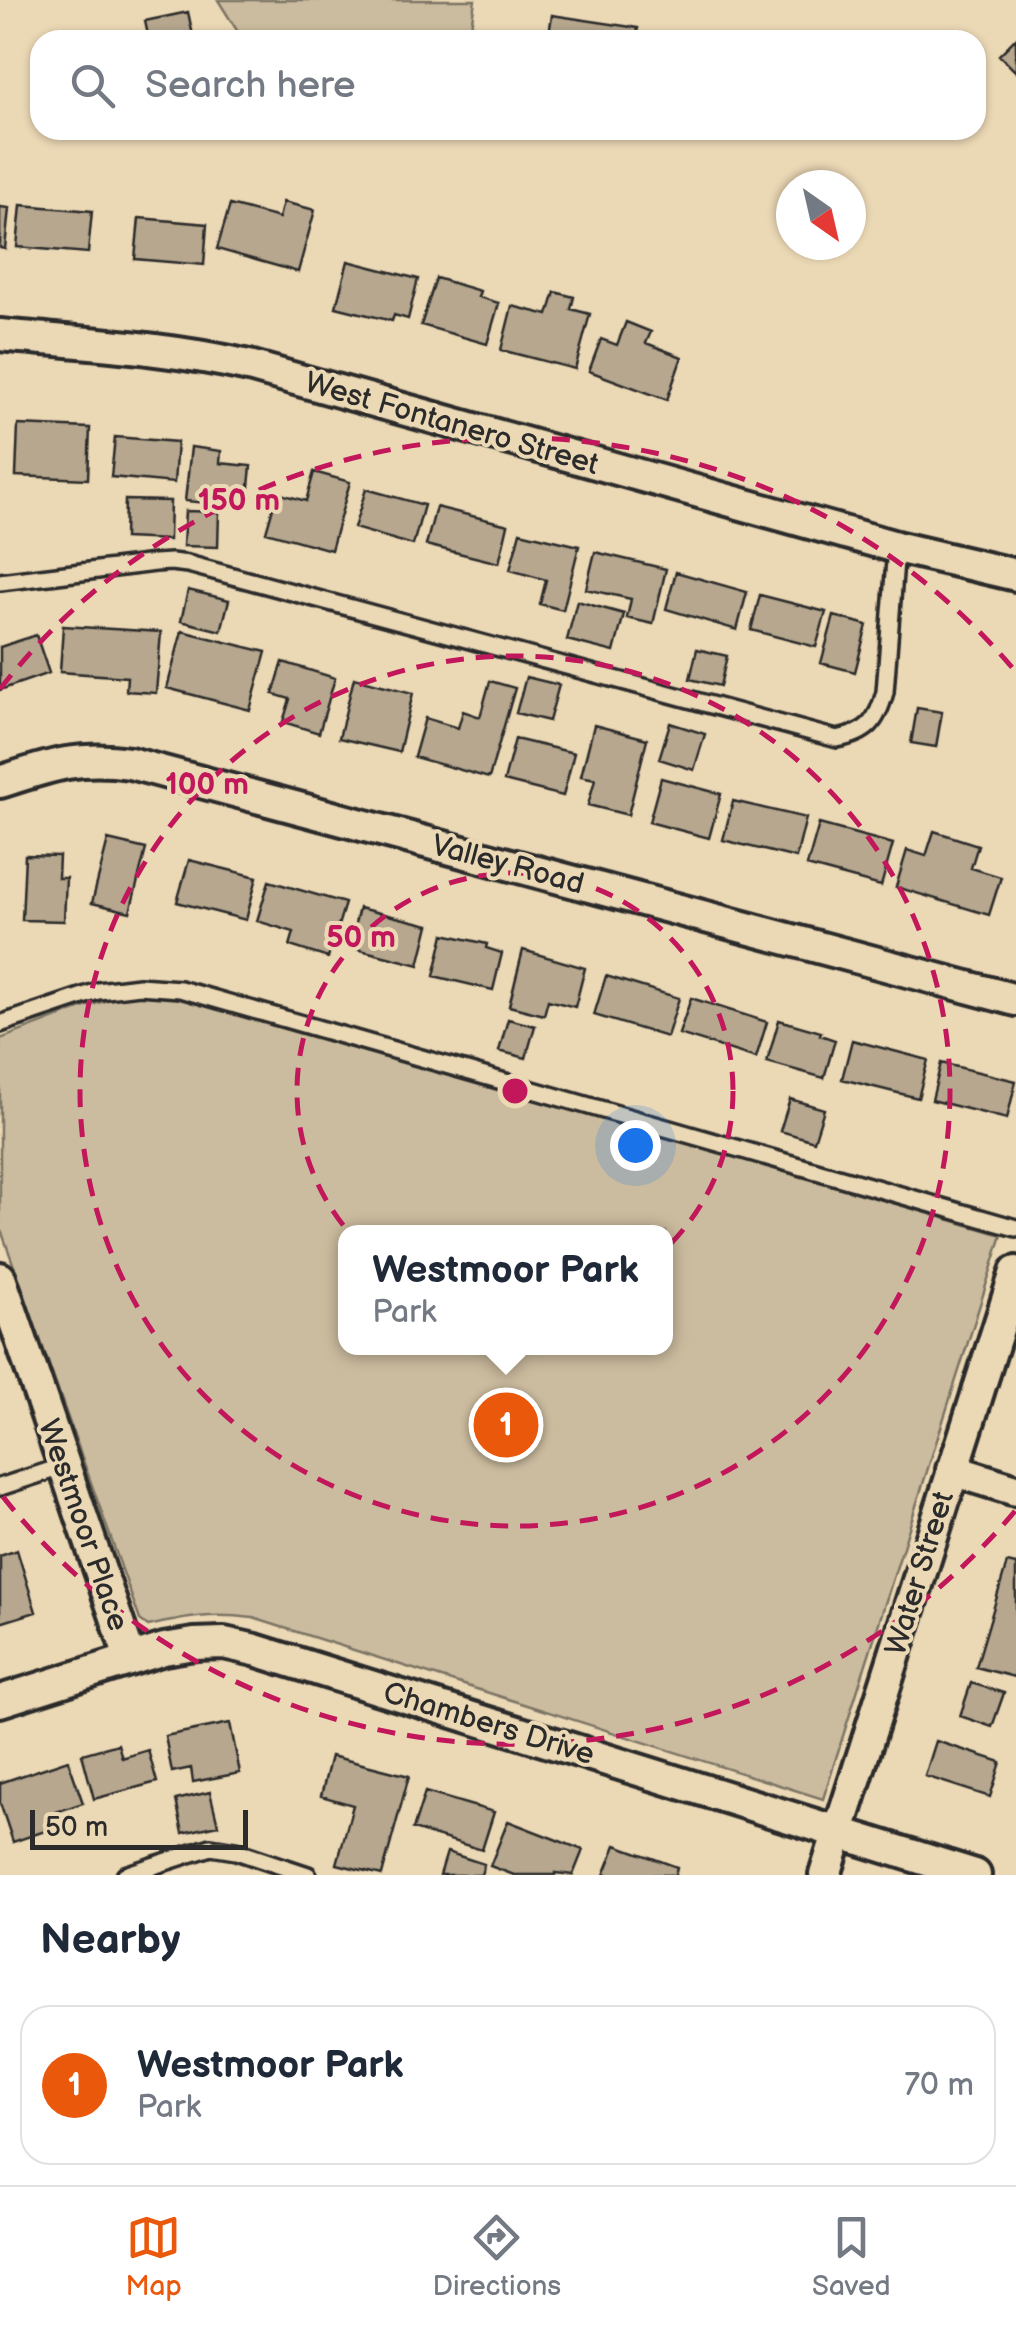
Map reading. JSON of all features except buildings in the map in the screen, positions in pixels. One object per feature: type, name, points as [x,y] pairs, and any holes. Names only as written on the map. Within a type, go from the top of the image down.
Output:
[{"type":"street","name":"West Fontanero Street","points":[[0,335],[157,349],[249,366],[896,546],[1016,575]]},
{"type":"street","name":"Valley Road","points":[[0,782],[76,760],[101,758],[130,763],[1016,1000]]},
{"type":"street","name":"Water Street","points":[[825,1875],[1016,1272]]},
{"type":"street","name":"Westmoor Place","points":[[0,1278],[130,1658]]},
{"type":"street","points":[[952,1470],[1016,1490]]},
{"type":"street","name":"Chambers Drive","points":[[0,1701],[130,1658],[194,1644],[224,1644],[255,1650],[974,1875]]},
{"type":"lane","points":[[0,582],[155,563],[188,564],[837,739],[862,731],[880,712],[885,692],[896,546]]},
{"type":"lane","points":[[0,1024],[98,991],[139,986],[180,989],[1016,1228]]},
{"type":"lane","points":[[0,1487],[64,1466]]},
{"type":"lane","points":[[126,1875],[211,1847],[236,1851],[308,1875]]},
{"type":"shaded area","points":[[218,0],[475,0],[470,30],[237,30]]},
{"type":"shaded area","points":[[121,996],[197,1000],[1002,1235],[823,1799],[253,1618],[200,1617],[148,1626],[140,1620],[0,1227],[0,1039]]},
{"type":"place","name":"Westmoor Park","points":[[506,1425]]}]
